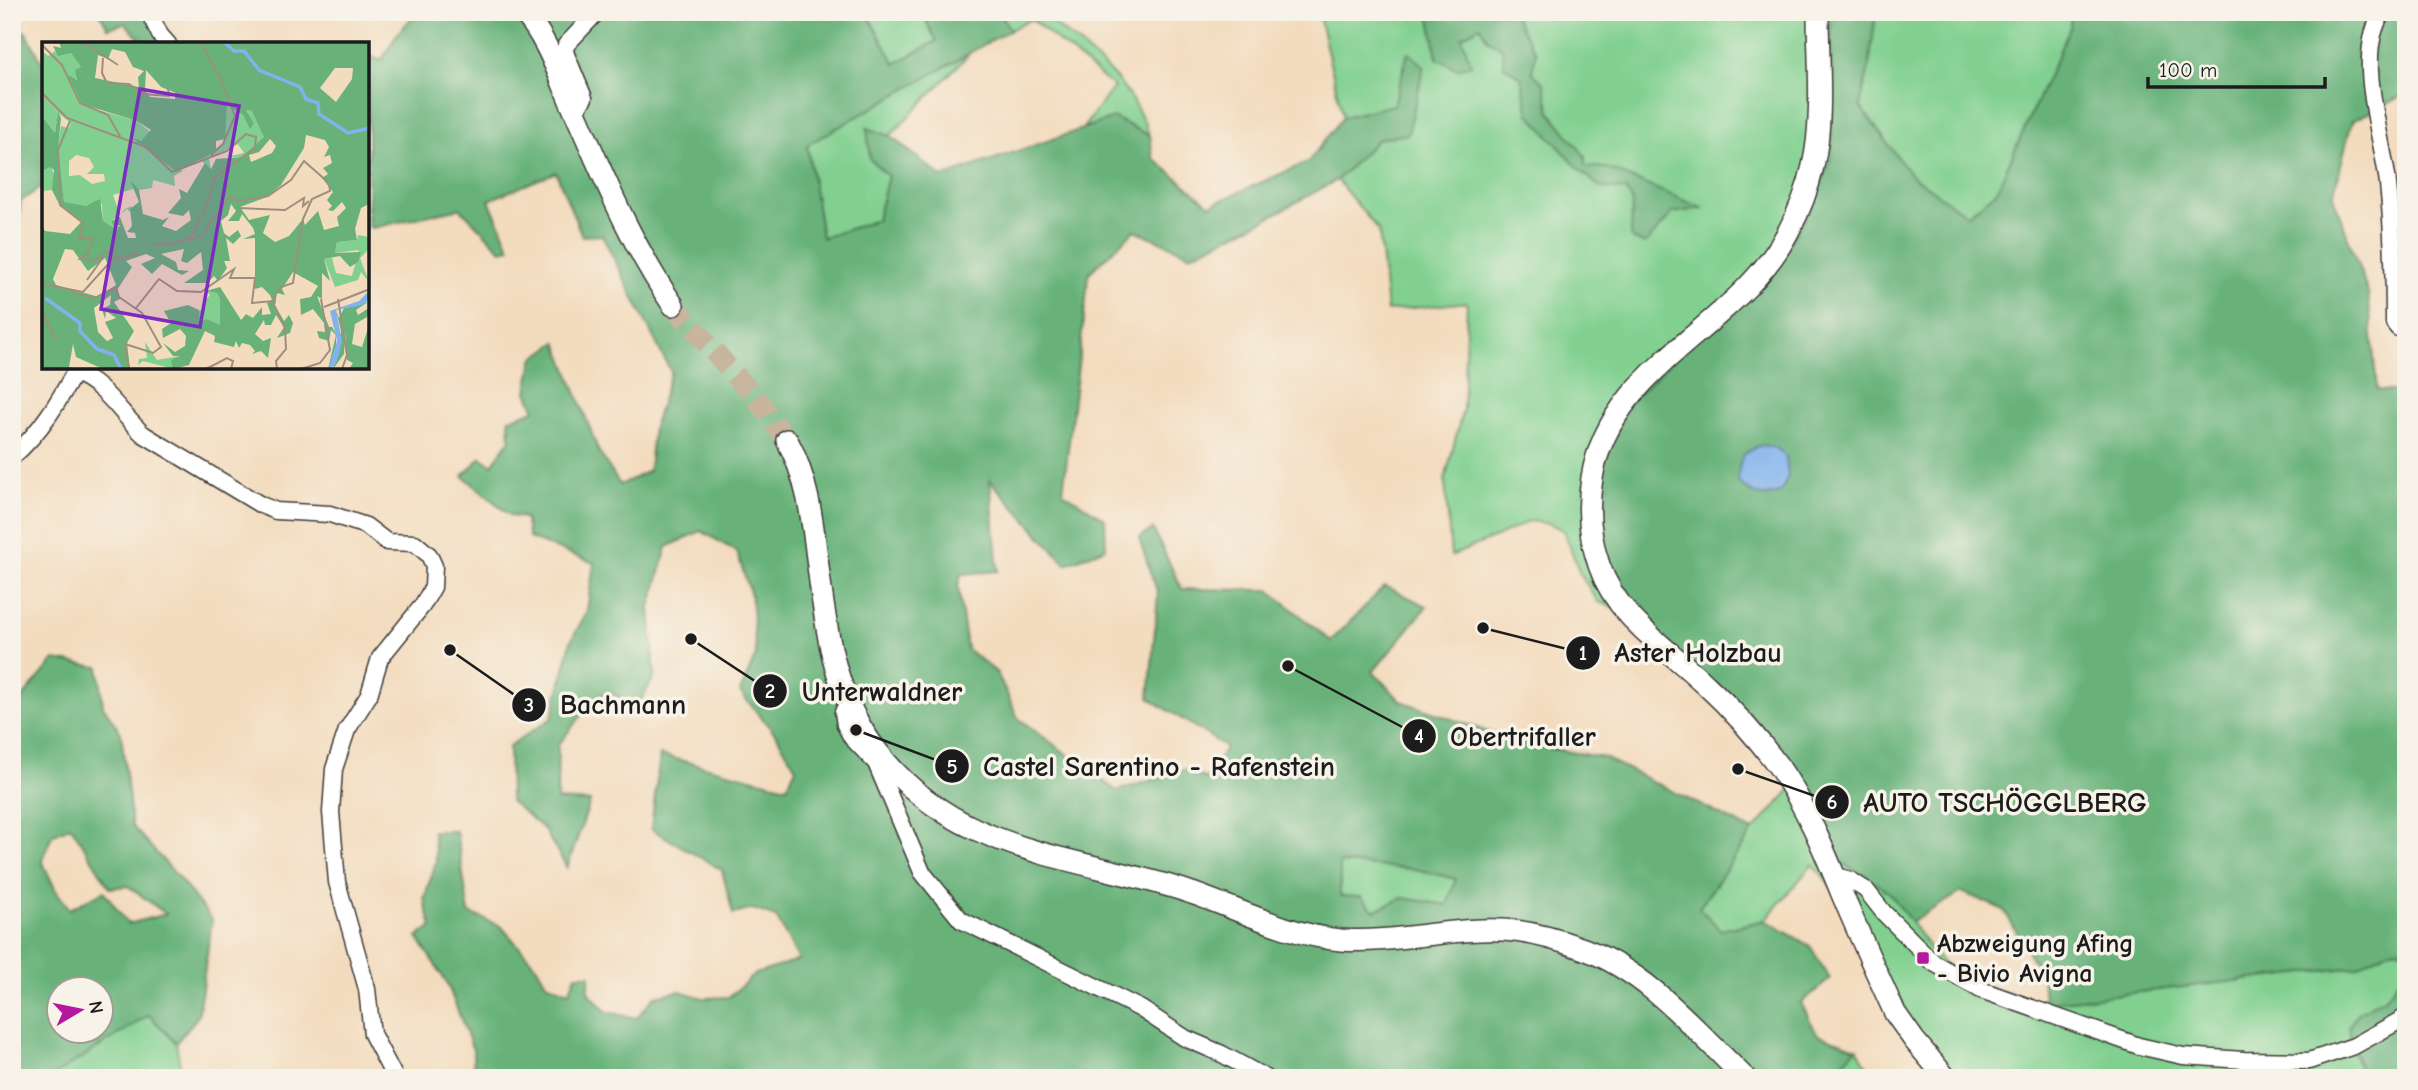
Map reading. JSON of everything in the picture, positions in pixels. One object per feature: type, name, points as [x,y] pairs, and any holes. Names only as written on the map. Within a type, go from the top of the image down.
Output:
[{"type":"main road","points":[[523,12],[540,37],[634,242],[673,305]]},
{"type":"main road","points":[[1818,12],[1818,130],[1814,166],[1801,205],[1776,252],[1753,282],[1647,377],[1623,404],[1609,425],[1594,464],[1588,516],[1598,564],[1623,610],[1739,718],[1777,765],[1812,824],[1895,1013],[1946,1078]]},
{"type":"main road","points":[[787,440],[796,456],[808,495],[826,627],[835,668],[848,702],[871,742],[903,779],[951,817],[1004,842],[1054,858],[1185,891],[1281,926],[1337,940],[1373,941],[1476,931],[1513,931],[1564,942],[1611,960],[1631,972],[1656,991],[1745,1078]]},
{"type":"street","points":[[149,12],[166,42]]},
{"type":"street","points":[[575,112],[584,98],[565,52],[566,45],[597,12]]},
{"type":"street","points":[[2383,12],[2370,47],[2372,89],[2388,184],[2394,323],[2398,328],[2406,329]]},
{"type":"street","points":[[12,457],[31,441],[58,402],[75,370],[143,434],[261,505],[276,511],[330,514],[366,526],[387,542],[415,542],[432,559],[433,587],[422,606],[380,658],[369,695],[347,730],[334,769],[331,812],[337,882],[367,989],[372,1034],[395,1078]]},
{"type":"street","points":[[848,702],[843,712],[845,725],[852,738],[876,763],[922,872],[961,920],[1140,1009],[1180,1036],[1222,1054],[1266,1078]]},
{"type":"street","points":[[1834,875],[1850,880],[1866,890],[1925,956],[1957,978],[1981,990],[2159,1052],[2244,1060],[2309,1061],[2354,1046],[2406,1017]]},
{"type":"green space","points":[[99,12],[152,12],[176,42],[143,42],[125,23],[108,28]]},
{"type":"green space","points":[[417,12],[871,12],[870,19],[895,64],[937,41],[921,12],[999,12],[1010,30],[807,145],[822,238],[877,220],[888,176],[870,159],[867,128],[890,136],[942,177],[1114,118],[1150,136],[1153,158],[1210,205],[1308,162],[1343,117],[1394,105],[1408,52],[1424,66],[1408,134],[1378,139],[1337,180],[1264,220],[1191,255],[1135,230],[1089,273],[1063,492],[1105,519],[1106,548],[1066,564],[990,480],[998,571],[961,574],[958,587],[967,649],[997,673],[1018,718],[1117,791],[1187,769],[1206,779],[1226,747],[1149,698],[1158,594],[1139,538],[1153,529],[1182,589],[1269,590],[1331,641],[1385,586],[1427,606],[1373,672],[1401,701],[1519,743],[1605,758],[1753,831],[1699,908],[1721,930],[1765,920],[1810,946],[1830,979],[1801,1003],[1817,1034],[1857,1048],[1834,1071],[1835,1078],[474,1078],[473,1050],[447,983],[417,937],[432,927],[424,899],[436,862],[433,831],[456,831],[469,913],[501,926],[537,967],[546,983],[569,992],[576,975],[590,975],[588,992],[607,1012],[637,1018],[655,996],[680,991],[703,998],[729,997],[755,974],[799,960],[776,917],[753,909],[733,914],[722,870],[651,829],[660,755],[787,787],[796,768],[777,736],[740,692],[756,655],[751,596],[737,552],[701,531],[667,547],[650,608],[655,676],[638,705],[606,692],[592,702],[558,745],[557,800],[590,802],[567,868],[543,828],[510,801],[509,746],[552,718],[571,641],[587,611],[594,563],[529,538],[525,518],[511,516],[463,476],[481,457],[492,465],[510,439],[509,419],[535,410],[527,392],[533,359],[557,342],[599,452],[620,485],[649,471],[653,428],[671,372],[602,235],[582,236],[556,172],[489,200],[510,248],[501,250],[460,208],[373,228],[369,226],[369,55],[381,61],[397,34]],"holes":[[[1340,863],[1415,869],[1456,879],[1447,905],[1402,898],[1374,911],[1361,897],[1340,896]]]},
{"type":"green space","points":[[871,12],[921,12],[937,41],[895,64],[870,19]]},
{"type":"green space","points":[[999,12],[1056,12],[1048,19],[1108,70],[1131,99],[1150,136],[1114,118],[1083,128],[1114,87],[1031,19],[1010,30]]},
{"type":"green space","points":[[1318,12],[1831,12],[1832,156],[1813,204],[1789,244],[1623,610],[1598,602],[1580,574],[1564,531],[1551,524],[1529,521],[1451,556],[1445,480],[1463,409],[1467,302],[1387,311],[1379,231],[1337,180],[1378,139],[1424,66],[1408,53],[1394,105],[1343,117]]},
{"type":"green space","points":[[1429,12],[1512,12],[1536,53],[1532,72],[1544,84],[1550,112],[1585,156],[1585,166],[1607,168],[1702,208],[1673,213],[1645,244],[1631,238],[1632,201],[1626,190],[1601,188],[1581,171],[1529,114],[1521,77],[1504,66],[1502,48],[1487,39],[1480,26],[1462,37],[1471,65],[1457,69],[1437,58]]},
{"type":"green space","points":[[1831,12],[1876,12],[1869,66],[1860,106],[1911,175],[1967,215],[1996,192],[2070,28],[2071,12],[2406,12],[2406,94],[2352,121],[2333,196],[2368,293],[2377,390],[2406,392],[2406,954],[2400,948],[2391,949],[2356,967],[2044,1003],[2042,976],[2004,910],[1962,892],[1911,922],[1889,892],[1841,862],[1798,785],[1630,608],[1601,551],[1595,482],[1624,408],[1789,244],[1813,204],[1832,156]]},
{"type":"green space","points":[[1876,12],[2071,12],[2070,28],[1996,192],[1967,215],[1911,175],[1860,106],[1869,66]]},
{"type":"green space","points":[[12,21],[27,34],[42,62],[42,186],[21,201],[15,244],[12,247]]},
{"type":"green space","points":[[970,53],[890,136],[868,129],[870,159],[888,176],[877,220],[822,238],[807,145]]},
{"type":"green space","points":[[54,660],[99,667],[103,706],[121,733],[132,826],[212,920],[198,1016],[176,1043],[149,1015],[116,1036],[116,974],[46,974],[46,1044],[103,1044],[50,1078],[12,1078],[12,710]],"holes":[[[71,826],[110,888],[128,886],[166,914],[128,924],[104,891],[70,909],[56,891],[42,861],[52,835]]]},
{"type":"green space","points":[[1798,785],[1841,862],[1889,892],[1947,967],[1980,985],[2044,1003],[2356,967],[2391,949],[2400,948],[2406,954],[2406,972],[2384,998],[2359,1012],[2353,1053],[2360,1069],[2360,1078],[1935,1078],[1836,892],[1813,864],[1765,920],[1721,930],[1699,908],[1753,831],[1792,788]]},
{"type":"green space","points":[[1339,863],[1415,869],[1456,879],[1448,905],[1402,898],[1374,911],[1340,897]]},
{"type":"green space","points":[[2406,972],[2406,1078],[2360,1078],[2348,1027],[2359,1012],[2384,998]]},
{"type":"green space","points":[[149,1014],[176,1043],[182,1078],[50,1078],[103,1044],[116,1044],[116,1035]]},
{"type":"green space","points":[[1857,1048],[1874,1078],[1835,1078],[1834,1072]]},
{"type":"water","points":[[1762,445],[1776,448],[1786,457],[1788,476],[1781,492],[1769,496],[1753,493],[1738,481],[1742,457],[1749,450]]},
{"type":"tunnel","points":[[673,305],[759,402],[787,440]]},
{"type":"place","name":"Aster Holzbau","points":[[1483,628]]},
{"type":"place","name":"Unterwaldner","points":[[691,639]]},
{"type":"place","name":"Bachmann","points":[[450,650]]},
{"type":"place","name":"Obertrifaller","points":[[1288,666]]},
{"type":"place","name":"Castel Sarentino - Rafenstein","points":[[856,730]]},
{"type":"place","name":"AUTO TSCHÖGGLBERG","points":[[1738,769]]},
{"type":"place","name":"Abzweigung Afing - Bivio Avigna","points":[[1923,958]]}]
